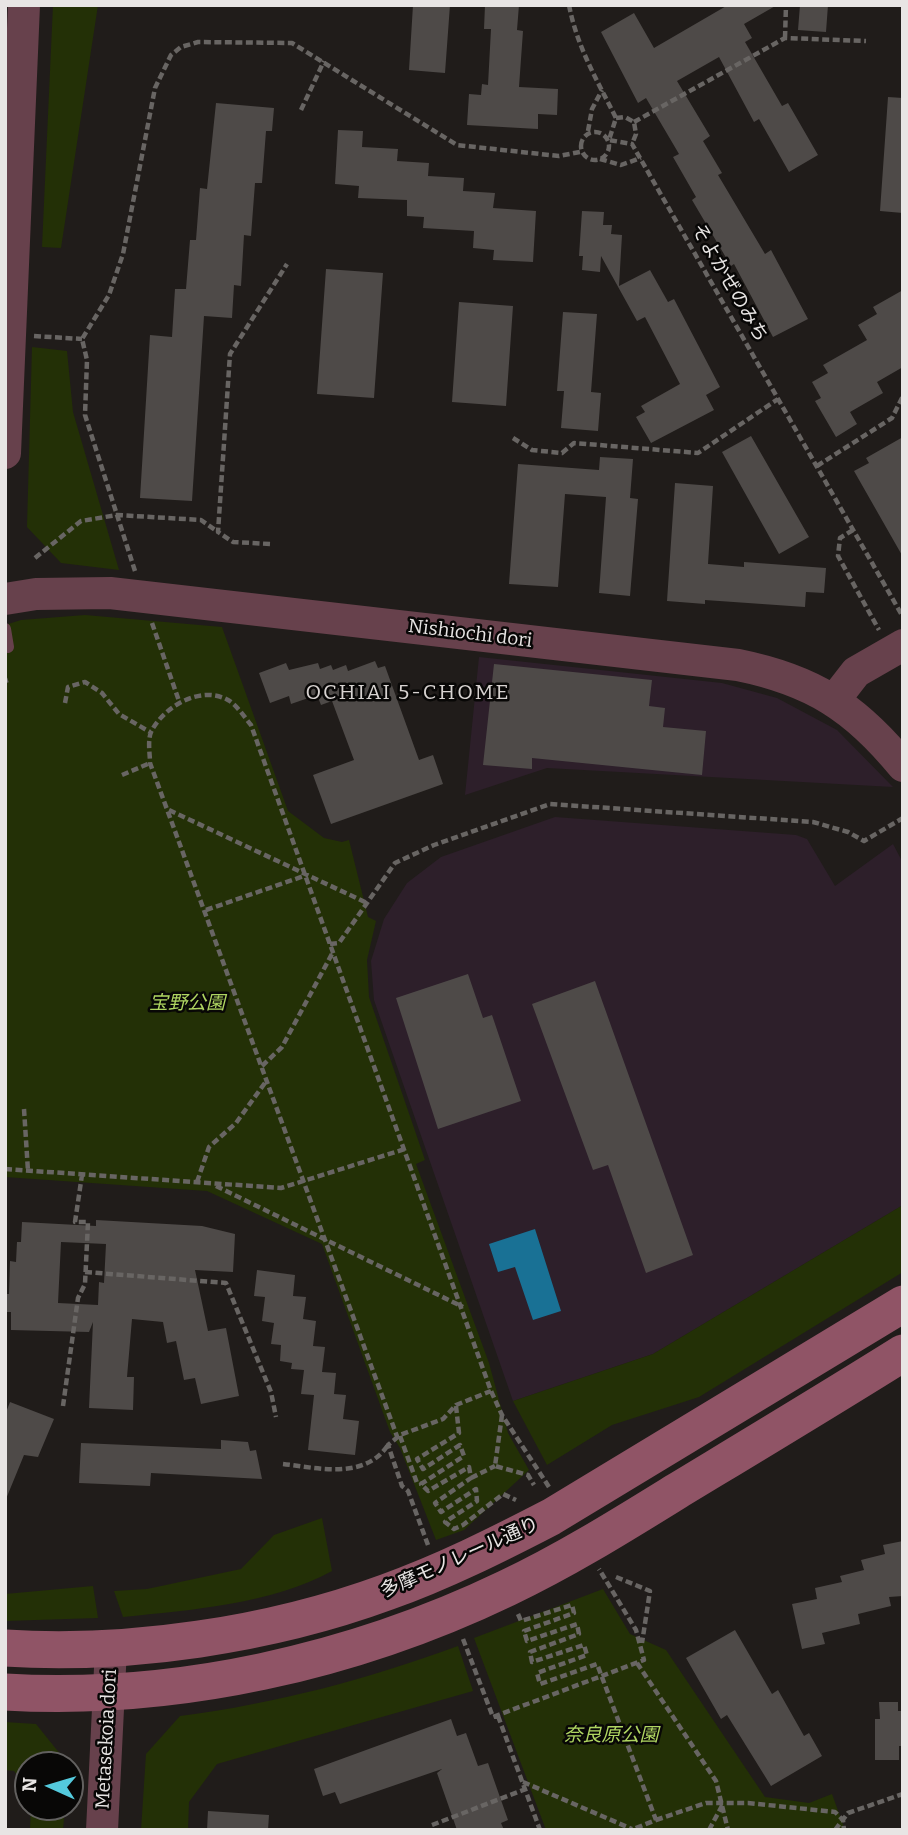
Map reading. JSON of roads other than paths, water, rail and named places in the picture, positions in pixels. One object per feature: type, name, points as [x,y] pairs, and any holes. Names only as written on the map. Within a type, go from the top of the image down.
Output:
[{"type":"main road","name":"多摩モノレール通り","points":[[5,1648],[111,1648],[177,1642],[284,1621],[385,1593],[445,1569],[551,1517],[903,1304]]},
{"type":"main road","points":[[5,1692],[111,1692],[190,1685],[295,1664],[398,1634],[461,1609],[574,1553],[903,1353]]},
{"type":"street","points":[[5,453],[23,5]]},
{"type":"street","name":"Nishiochi dori","points":[[5,600],[36,594],[110,593],[772,672],[835,699],[883,742],[903,766]]},
{"type":"street","points":[[835,699],[856,672],[892,638]]},
{"type":"street","name":"Metasekoia dori","points":[[102,1830],[111,1692],[111,1648]]},
{"type":"lane","points":[[5,629],[8,647]]},
{"type":"water","points":[[535,1229],[561,1311],[533,1320],[515,1267],[498,1272],[489,1244]]},
{"type":"district","name":"OCHIAI 5-CHOME","points":[[408,693]]},
{"type":"park label","name":"宝野公園","points":[[187,1004]]},
{"type":"park label","name":"奈良原公園","points":[[611,1736]]}]
